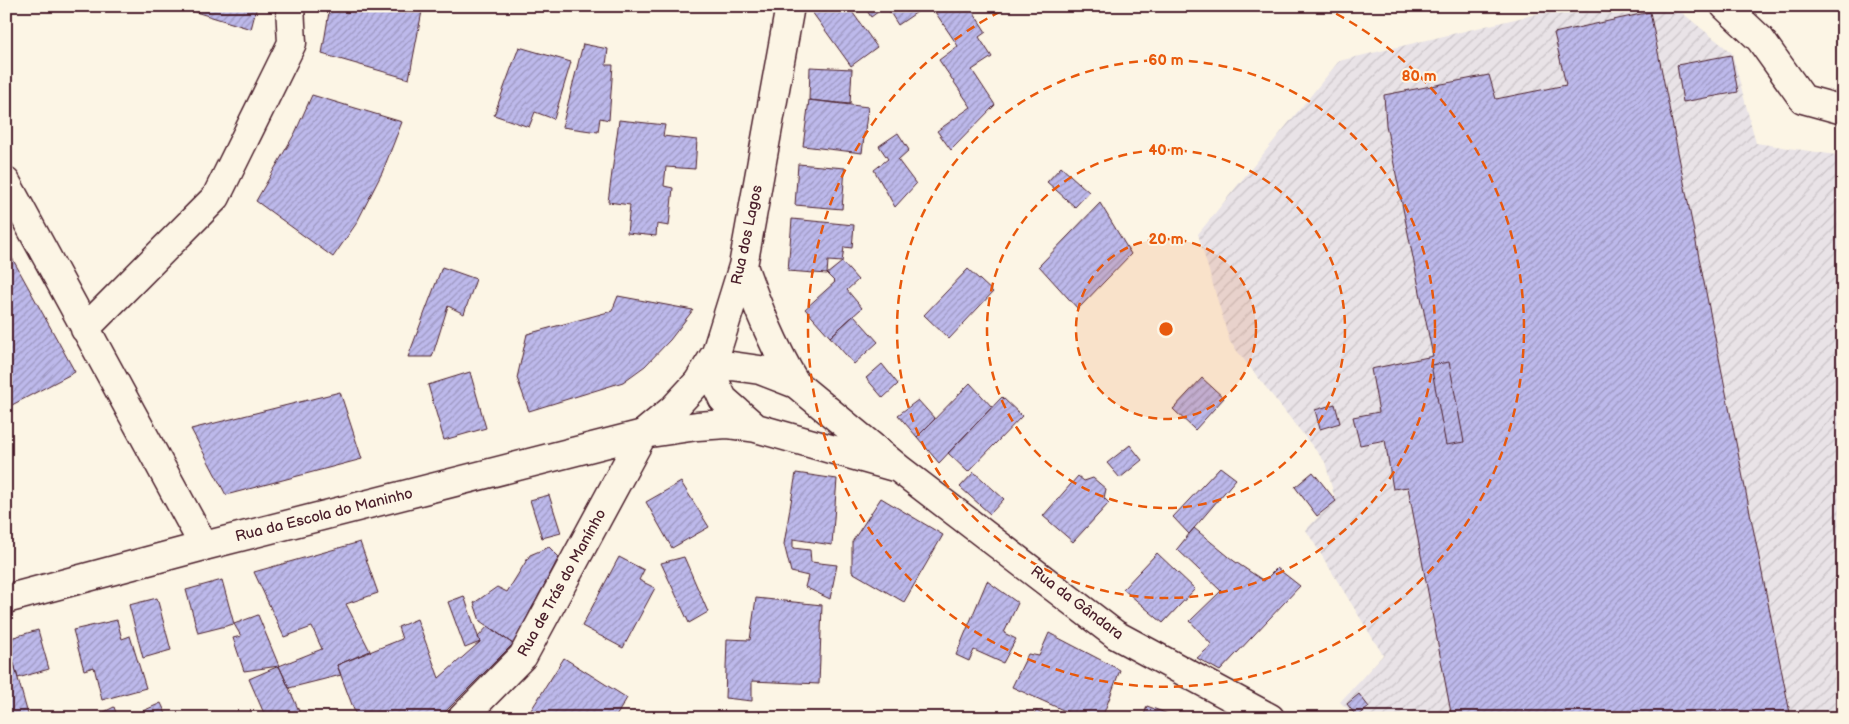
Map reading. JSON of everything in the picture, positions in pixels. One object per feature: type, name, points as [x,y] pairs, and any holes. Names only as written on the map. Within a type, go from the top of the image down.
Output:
[{"type":"main road","points":[[85,329],[216,197],[292,43],[290,6]]},
{"type":"main road","name":"Rua dos Lagos","points":[[643,434],[673,409],[698,382],[716,353],[743,266],[790,6]]},
{"type":"main road","points":[[1725,6],[1760,39],[1803,99],[1843,110]]},
{"type":"main road","points":[[6,182],[204,546]]},
{"type":"main road","name":"Rua da Gândara","points":[[743,266],[763,323],[796,384]]},
{"type":"main road","name":"Rua da Gândara","points":[[756,428],[723,399],[708,367],[732,366],[760,370],[796,384],[898,468],[1116,635],[1270,718]]},
{"type":"main road","name":"Rua da Gândara","points":[[643,434],[697,426],[727,424],[756,428],[898,468]]},
{"type":"main road","name":"Rua da Escola do Maninho","points":[[6,599],[204,546],[643,434]]},
{"type":"main road","name":"Rua de Trás do Manínho","points":[[462,718],[523,656],[643,434]]},
{"type":"shaded area","points":[[1570,6],[1669,6],[1676,8],[1732,53],[1756,143],[1843,156],[1843,718],[1357,718],[1340,702],[1383,655],[1306,530],[1335,499],[1325,462],[1230,342],[1198,234],[1339,61]]},
{"type":"building","points":[[176,6],[257,6],[251,29]]},
{"type":"building","points":[[330,6],[423,6],[409,79],[322,54]]},
{"type":"building","points":[[747,6],[779,6],[779,12],[747,9]]},
{"type":"building","points":[[821,6],[848,6],[877,47],[851,66],[812,12]]},
{"type":"building","points":[[864,6],[886,6],[871,17]]},
{"type":"building","points":[[886,6],[926,6],[898,25]]},
{"type":"building","points":[[931,6],[969,6],[986,32],[979,37],[992,57],[972,70],[995,105],[951,150],[937,131],[971,107],[939,60],[958,46]]},
{"type":"building","points":[[1650,12],[1791,718],[1452,718],[1408,487],[1393,489],[1385,440],[1360,445],[1353,417],[1379,412],[1371,369],[1433,356],[1386,125],[1384,95],[1489,75],[1496,99],[1566,85],[1554,33]]},
{"type":"building","points":[[583,44],[608,49],[606,65],[613,65],[609,120],[600,118],[598,132],[562,127]]},
{"type":"building","points":[[519,47],[571,62],[554,119],[535,112],[529,127],[494,115]]},
{"type":"building","points":[[1731,55],[1738,92],[1683,102],[1677,65]]},
{"type":"building","points":[[810,67],[852,69],[850,104],[809,100]]},
{"type":"building","points":[[312,95],[402,122],[382,173],[356,224],[333,257],[256,201],[295,133]]},
{"type":"building","points":[[809,100],[868,107],[862,153],[803,146]]},
{"type":"building","points":[[619,120],[665,125],[663,136],[697,140],[695,169],[666,167],[664,186],[673,188],[669,226],[657,224],[656,236],[627,233],[630,205],[608,202]]},
{"type":"building","points":[[898,133],[909,150],[898,160],[916,184],[895,207],[874,170],[888,159],[879,146]]},
{"type":"building","points":[[798,164],[845,168],[842,209],[795,205]]},
{"type":"building","points":[[1061,167],[1089,192],[1075,207],[1047,182]]},
{"type":"building","points":[[1100,203],[1131,254],[1078,309],[1039,266]]},
{"type":"building","points":[[792,219],[854,225],[852,248],[844,247],[842,262],[828,261],[827,274],[788,271]]},
{"type":"building","points":[[6,247],[75,372],[10,406],[6,399]]},
{"type":"building","points":[[842,262],[858,280],[847,290],[862,308],[830,337],[805,309],[835,282],[827,274]]},
{"type":"building","points":[[442,267],[476,279],[464,314],[448,306],[432,357],[408,357]]},
{"type":"building","points":[[968,269],[993,292],[949,339],[924,315]]},
{"type":"building","points":[[618,296],[693,310],[670,340],[645,366],[623,382],[529,411],[517,378],[527,334],[612,311]]},
{"type":"building","points":[[854,315],[878,342],[854,364],[830,337]]},
{"type":"building","points":[[1449,362],[1464,442],[1446,445],[1431,365]]},
{"type":"building","points":[[882,364],[898,384],[883,398],[866,378]]},
{"type":"building","points":[[470,372],[486,428],[444,440],[428,385]]},
{"type":"building","points":[[1202,378],[1224,398],[1195,430],[1173,409]]},
{"type":"building","points":[[970,383],[992,407],[939,463],[917,437]]},
{"type":"building","points":[[340,392],[362,459],[226,495],[191,429]]},
{"type":"building","points":[[1002,397],[1022,416],[968,472],[948,453]]},
{"type":"building","points":[[918,400],[935,419],[917,437],[898,415]]},
{"type":"building","points":[[1335,404],[1340,423],[1320,429],[1315,410]]},
{"type":"building","points":[[1130,445],[1142,460],[1120,478],[1107,463]]},
{"type":"building","points":[[1220,467],[1236,479],[1189,534],[1173,517]]},
{"type":"building","points":[[974,472],[1004,499],[990,514],[960,487]]},
{"type":"building","points":[[1313,472],[1336,501],[1317,516],[1295,487]]},
{"type":"building","points":[[796,473],[837,479],[832,545],[793,539],[793,548],[810,550],[811,562],[837,565],[830,599],[805,587],[808,576],[791,572],[784,544]]},
{"type":"building","points":[[1078,476],[1084,481],[1093,478],[1106,489],[1104,498],[1109,503],[1073,542],[1043,516]]},
{"type":"building","points":[[681,482],[709,527],[672,548],[646,502]]},
{"type":"building","points":[[549,495],[561,533],[542,538],[530,500]]},
{"type":"building","points":[[881,498],[943,535],[904,602],[852,572],[852,542]]},
{"type":"building","points":[[1194,528],[1234,561],[1264,581],[1277,568],[1300,586],[1220,671],[1197,658],[1212,645],[1190,621],[1221,591],[1177,549]]},
{"type":"building","points":[[360,542],[378,593],[346,604],[370,651],[337,665],[341,675],[289,688],[279,666],[322,649],[312,627],[284,637],[254,572]]},
{"type":"building","points":[[549,547],[559,557],[513,644],[480,621],[474,603],[497,587],[507,592],[530,555]]},
{"type":"building","points":[[1157,553],[1195,589],[1163,623],[1123,589]]},
{"type":"building","points":[[619,557],[644,570],[639,580],[655,588],[623,648],[582,626]]},
{"type":"building","points":[[684,557],[708,612],[689,623],[661,563]]},
{"type":"building","points":[[222,580],[234,624],[198,633],[186,590]]},
{"type":"building","points":[[987,581],[1018,603],[1004,633],[1016,639],[1003,663],[974,650],[969,661],[956,655]]},
{"type":"building","points":[[464,596],[480,642],[465,648],[448,602]]},
{"type":"building","points":[[157,598],[171,650],[143,658],[129,605]]},
{"type":"building","points":[[756,598],[822,605],[819,684],[752,681],[752,701],[725,698],[727,639],[750,640]]},
{"type":"building","points":[[258,615],[279,666],[244,671],[233,638],[241,636],[234,624]]},
{"type":"building","points":[[417,619],[439,678],[480,642],[478,637],[488,626],[513,644],[439,718],[357,718],[337,665],[402,639],[398,627]]},
{"type":"building","points":[[117,620],[122,639],[130,636],[146,688],[102,700],[94,667],[84,670],[73,630]]},
{"type":"building","points":[[38,630],[49,669],[18,678],[7,639]]},
{"type":"building","points":[[1049,633],[1120,670],[1102,718],[1072,718],[1074,715],[1012,687],[1028,654],[1039,656]]},
{"type":"building","points":[[7,639],[29,718],[6,718]]},
{"type":"building","points":[[564,658],[627,698],[615,718],[526,718]]},
{"type":"building","points":[[279,666],[302,718],[266,718],[249,679]]},
{"type":"building","points":[[1359,694],[1369,707],[1357,717],[1347,704]]},
{"type":"building","points":[[161,703],[168,718],[127,718]]},
{"type":"building","points":[[1147,706],[1176,717],[1176,718],[1143,718]]},
{"type":"building","points":[[114,707],[118,718],[94,717]]},
{"type":"building","points":[[1036,711],[1052,718],[1032,718]]}]
